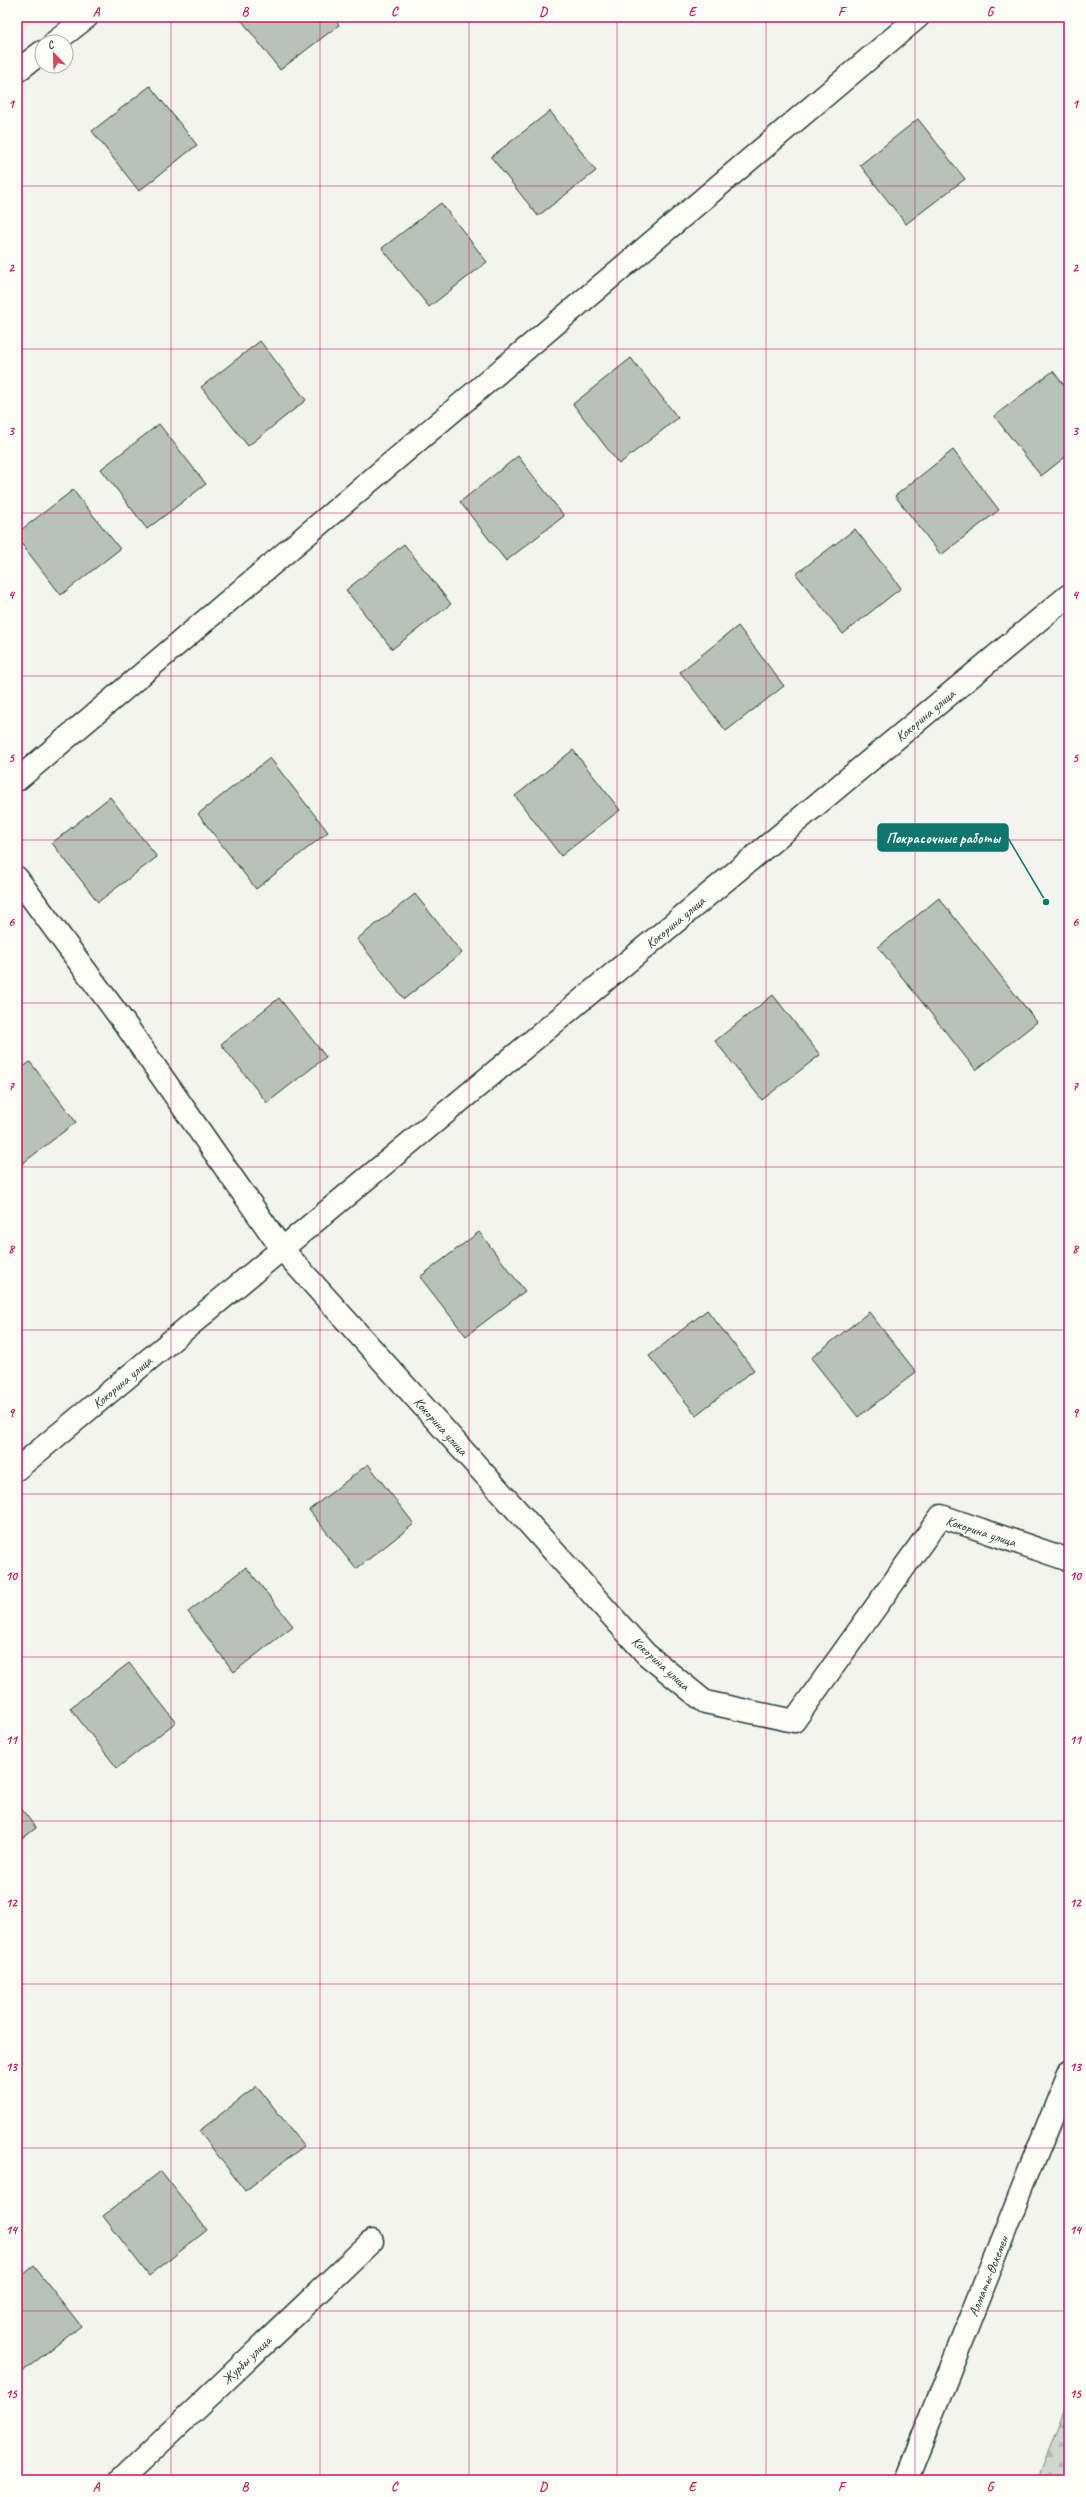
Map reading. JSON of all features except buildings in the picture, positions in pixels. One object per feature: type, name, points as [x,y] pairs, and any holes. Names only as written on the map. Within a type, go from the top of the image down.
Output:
[{"type":"main road","points":[[65,34],[87,17]]},
{"type":"main road","points":[[17,780],[899,26],[918,17]]},
{"type":"main road","points":[[17,71],[34,58]]},
{"type":"main road","name":"Кокорина улица","points":[[17,1469],[1069,595]]},
{"type":"main road","points":[[17,878],[125,1024],[282,1249]]},
{"type":"main road","name":"Кокорина улица","points":[[282,1249],[646,1654],[705,1702],[794,1721],[941,1516],[1069,1560]]},
{"type":"main road","name":"Алматы-Өскемен","points":[[906,2480],[1069,2072]]},
{"type":"main road","name":"Журбы улица","points":[[121,2480],[372,2241]]},
{"type":"green space","points":[[1069,2399],[1069,2480],[1037,2480]]},
{"type":"place","name":"Покрасочные работы","points":[[1046,902]]}]
